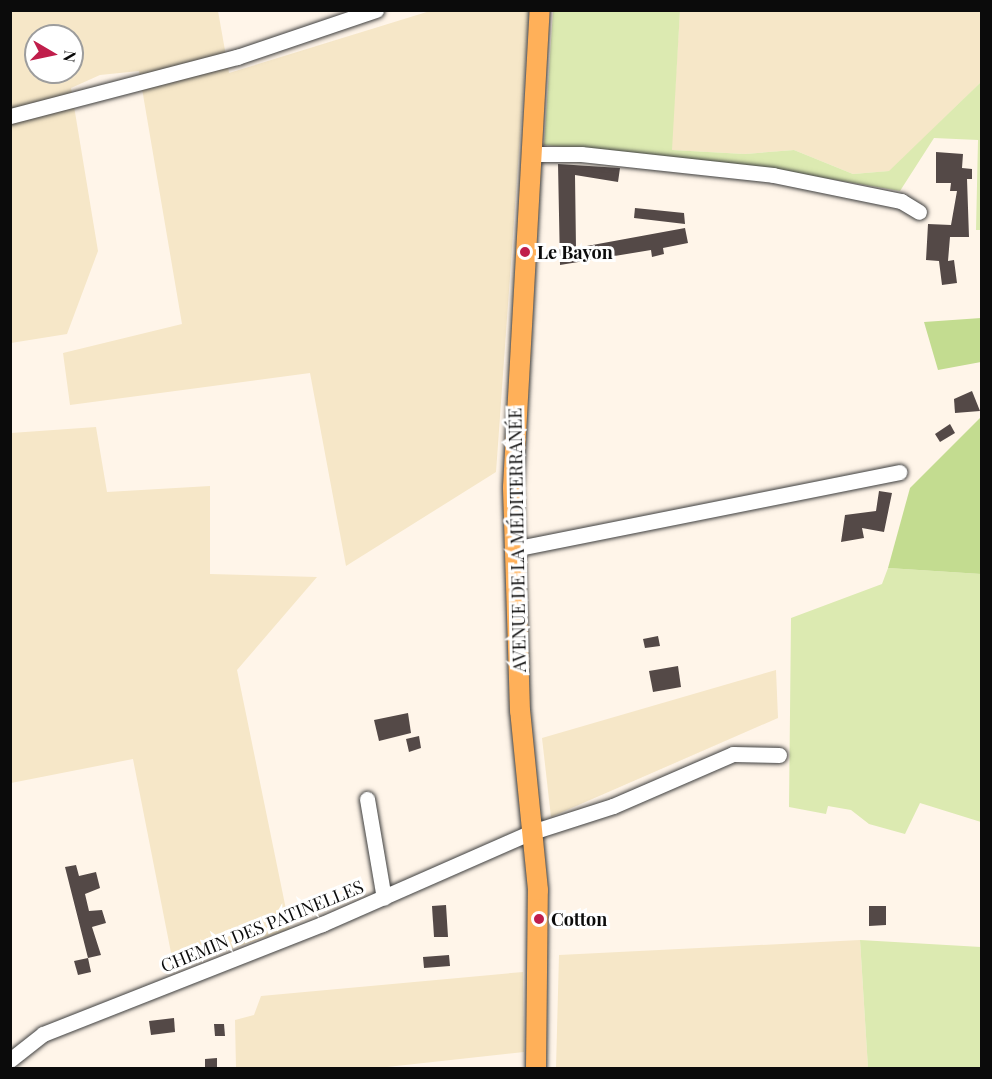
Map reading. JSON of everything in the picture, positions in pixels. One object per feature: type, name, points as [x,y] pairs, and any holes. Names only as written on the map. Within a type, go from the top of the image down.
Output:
[{"type":"main road","name":"AVENUE DE LA MÉDITERRANÉE","points":[[536,1068],[540,945],[520,711],[514,549],[516,392],[540,10]]},
{"type":"street","points":[[10,116],[237,57],[376,10]]},
{"type":"street","points":[[531,154],[581,154],[773,175],[901,201],[920,212]]},
{"type":"street","points":[[514,549],[899,471]]},
{"type":"street","name":"CHEMIN DES PATINELLES","points":[[10,1060],[43,1034],[384,898],[532,832],[613,806],[733,754],[779,755]]},
{"type":"street","points":[[367,799],[384,898]]},
{"type":"shaded area","points":[[11,11],[218,11],[229,73],[430,11],[529,11],[496,472],[346,566],[310,373],[70,405],[63,353],[182,324],[139,71],[100,75],[84,82],[84,24],[24,24],[24,84],[80,84],[71,88],[98,251],[67,334],[11,343]]},
{"type":"shaded area","points":[[680,11],[981,11],[981,82],[890,171],[853,174],[794,150],[745,154],[671,150]]},
{"type":"shaded area","points":[[96,427],[107,492],[210,486],[210,574],[317,577],[237,670],[290,929],[174,968],[133,759],[11,783],[11,433]]},
{"type":"shaded area","points":[[776,670],[778,718],[551,817],[542,738]]},
{"type":"shaded area","points":[[860,940],[868,1068],[556,1068],[559,955]]},
{"type":"shaded area","points":[[523,972],[524,1052],[378,1068],[236,1068],[235,1020],[254,1015],[261,996]]},
{"type":"green space","points":[[553,11],[680,11],[672,150],[745,154],[794,150],[853,174],[889,171],[981,82],[981,230],[976,230],[978,140],[934,138],[900,191],[767,168],[544,145]]},
{"type":"green space","points":[[981,318],[981,362],[938,370],[924,322]]},
{"type":"green space","points":[[981,417],[981,574],[888,568],[910,488]]},
{"type":"green space","points":[[888,568],[981,574],[981,822],[920,803],[905,834],[869,824],[851,810],[828,806],[826,814],[789,807],[791,618],[882,584]]},
{"type":"green space","points":[[860,940],[981,947],[981,1068],[868,1068]]},
{"type":"building","points":[[936,152],[963,154],[962,168],[972,169],[972,179],[967,179],[969,237],[950,237],[948,261],[954,260],[957,283],[942,285],[939,261],[926,260],[928,224],[951,225],[957,191],[950,191],[951,183],[936,183]]},
{"type":"building","points":[[558,164],[620,168],[618,182],[575,175],[576,248],[685,228],[688,243],[663,248],[664,254],[652,257],[651,250],[560,265]]},
{"type":"building","points":[[635,208],[684,213],[685,224],[634,218]]},
{"type":"building","points":[[972,391],[980,411],[955,413],[954,399]]},
{"type":"building","points":[[950,424],[955,433],[940,442],[935,434]]},
{"type":"building","points":[[879,491],[892,493],[884,532],[862,528],[864,538],[841,542],[845,515],[876,511]]},
{"type":"building","points":[[658,636],[660,646],[645,648],[643,639]]},
{"type":"building","points":[[678,666],[681,687],[653,692],[649,671]]},
{"type":"building","points":[[408,713],[411,733],[379,741],[374,720]]},
{"type":"building","points":[[419,736],[421,748],[409,752],[406,739]]},
{"type":"building","points":[[76,865],[79,876],[96,872],[100,888],[85,894],[89,911],[102,910],[106,923],[92,927],[101,955],[88,958],[65,867]]},
{"type":"building","points":[[446,905],[448,937],[434,937],[432,906]]},
{"type":"building","points":[[869,906],[886,906],[886,925],[869,926]]},
{"type":"building","points":[[449,955],[450,966],[424,968],[423,957]]},
{"type":"building","points":[[88,958],[91,972],[78,975],[74,961]]},
{"type":"building","points":[[174,1018],[175,1032],[151,1035],[149,1021]]},
{"type":"building","points":[[214,1024],[224,1024],[225,1036],[215,1036]]},
{"type":"building","points":[[217,1058],[217,1068],[205,1068],[205,1059]]},
{"type":"place","name":"Le Bayon","points":[[525,252]]},
{"type":"place","name":"Cotton","points":[[539,919]]}]
